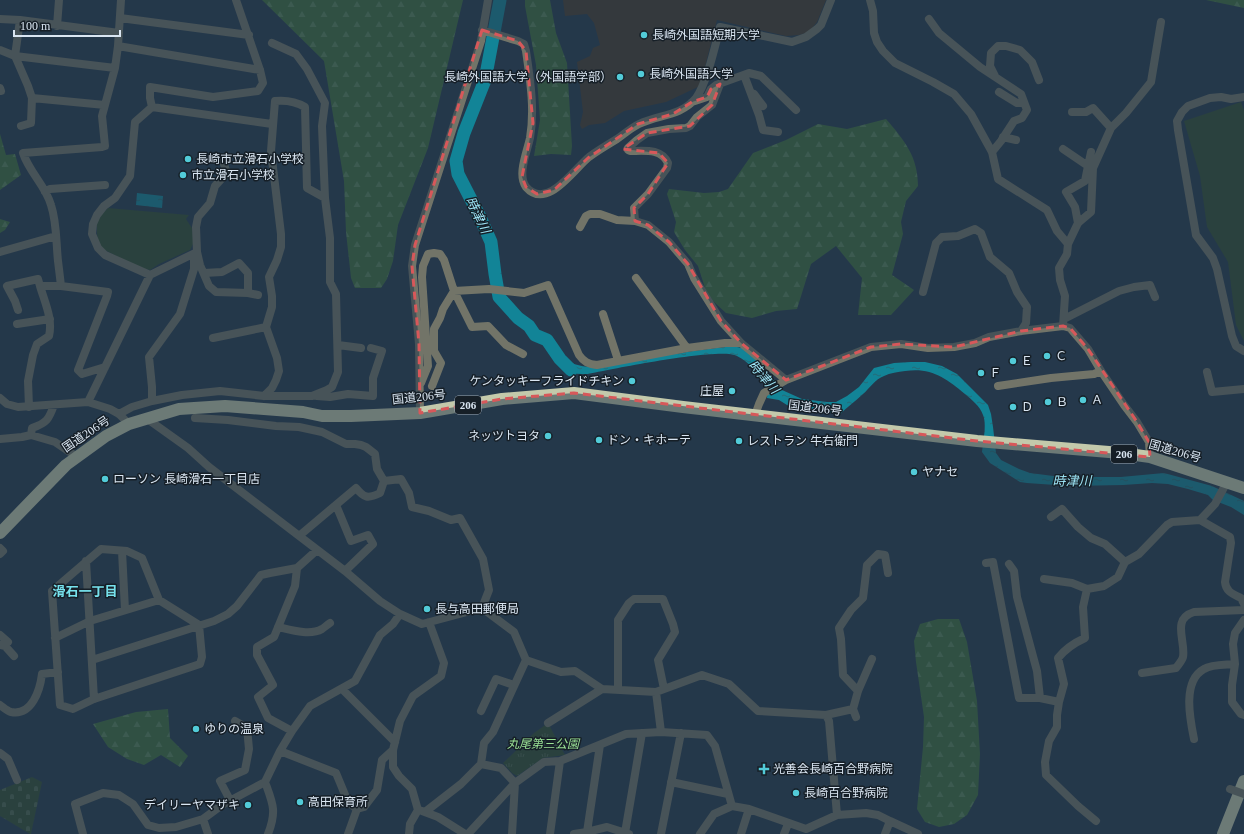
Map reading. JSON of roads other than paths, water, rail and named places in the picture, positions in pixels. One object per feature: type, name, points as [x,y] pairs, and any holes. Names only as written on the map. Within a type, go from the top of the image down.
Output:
[{"type":"highway","name":"国道206号","points":[[0,533],[66,465],[106,436],[129,424],[179,409],[225,406],[303,412],[322,416],[351,416],[420,413],[502,399],[574,393],[977,441],[1121,453],[1150,457],[1225,485],[1244,488]]},
{"type":"highway","points":[[1223,834],[1244,781]]},
{"type":"highway","points":[[1230,834],[1244,798]]},
{"type":"street","points":[[57,26],[59,0]]},
{"type":"street","points":[[61,286],[51,205],[45,192],[22,154],[105,146],[102,116],[115,68],[121,0]]},
{"type":"street","points":[[152,106],[150,88],[213,97],[258,91],[263,83],[260,70],[236,0]]},
{"type":"street","points":[[420,413],[419,344],[412,266],[415,244],[472,72],[481,41],[488,0]]},
{"type":"street","points":[[482,30],[524,44],[532,94],[533,123],[522,177],[526,187],[530,190],[537,194],[546,194],[554,190],[588,158],[638,124],[653,118],[673,114],[692,102],[703,85],[720,27],[792,42],[806,37],[821,25],[831,0]]},
{"type":"street","points":[[870,0],[873,11],[874,33],[883,52],[895,62],[954,94],[971,114],[992,152],[998,179],[1047,210],[1057,230],[1068,244]]},
{"type":"street","points":[[120,18],[249,35]]},
{"type":"street","points":[[0,19],[20,20],[119,33]]},
{"type":"street","points":[[929,19],[939,33],[980,67],[1022,94],[1027,110],[1022,118],[1014,121],[992,152]]},
{"type":"street","points":[[20,20],[15,56],[32,98],[31,123],[21,126]]},
{"type":"street","points":[[1063,322],[1065,296],[1060,280],[1059,268],[1067,254],[1068,244],[1078,223],[1091,212],[1094,168],[1111,128],[1126,113],[1151,82],[1161,22]]},
{"type":"street","points":[[272,42],[296,54],[307,69],[325,103],[322,126],[325,198],[330,238],[330,282],[336,294],[338,372],[332,387],[312,396]]},
{"type":"street","points":[[118,46],[260,70]]},
{"type":"street","points":[[995,76],[990,66],[991,53],[998,46],[1006,46],[1020,50],[1032,62],[1039,80]]},
{"type":"street","points":[[0,50],[15,56],[115,68]]},
{"type":"street","points":[[692,102],[708,97],[711,89],[716,85],[749,73],[761,76],[796,110]]},
{"type":"street","points":[[744,74],[759,115],[761,132],[778,132]]},
{"type":"street","points":[[635,221],[634,208],[648,194],[667,168],[668,163],[664,156],[659,153],[643,151],[630,152],[628,148],[647,133],[669,128],[686,128],[690,126],[697,117],[712,105],[720,84]]},
{"type":"street","points":[[750,89],[763,106]]},
{"type":"street","points":[[999,92],[1017,103],[1024,102]]},
{"type":"street","points":[[1244,97],[1210,98],[1188,106],[1182,112],[1177,121],[1196,235],[1213,258],[1217,269],[1232,336],[1236,346],[1244,351]]},
{"type":"street","points":[[32,98],[105,105]]},
{"type":"street","points":[[264,396],[272,388],[278,371],[277,358],[266,327],[272,307],[269,277],[281,247],[282,234],[271,151],[275,101],[284,100],[297,102],[305,107],[307,188],[325,198]]},
{"type":"street","points":[[152,106],[272,124]]},
{"type":"street","points":[[150,275],[105,255],[98,248],[92,234],[93,224],[97,215],[104,206],[115,198],[130,176],[135,122],[152,106]]},
{"type":"street","points":[[1072,112],[1086,112],[1093,108],[1111,128]]},
{"type":"street","points":[[1003,137],[1016,140]]},
{"type":"street","points":[[1063,149],[1088,166]]},
{"type":"street","points":[[1078,223],[1075,207],[1066,192],[1085,181],[1092,152]]},
{"type":"street","points":[[222,160],[226,170],[225,175],[215,186],[210,203],[198,217],[196,227],[197,252],[209,286],[216,292],[248,293],[258,295]]},
{"type":"street","points":[[45,192],[50,189],[105,185]]},
{"type":"street","points":[[580,227],[586,216],[590,214],[600,214],[617,220],[635,221],[648,225],[669,242],[688,264],[694,278],[721,321],[741,343],[786,380]]},
{"type":"street","points":[[923,292],[936,242],[942,237],[958,236],[975,229],[981,233],[990,257],[1009,273],[1017,292],[1027,306],[1026,323],[1021,331]]},
{"type":"street","points":[[0,252],[56,236]]},
{"type":"street","points":[[88,402],[150,275],[197,252]]},
{"type":"street","points":[[152,401],[149,357],[180,314],[194,269],[194,256],[197,252]]},
{"type":"street","points":[[420,388],[428,366],[422,277],[423,266],[428,254],[440,254],[444,260],[454,291],[472,327],[488,326],[506,345],[523,354]]},
{"type":"street","points":[[204,273],[222,272],[239,263],[248,273],[248,293]]},
{"type":"street","points":[[636,278],[687,348]]},
{"type":"street","points":[[18,310],[7,286],[38,279],[51,328],[49,336],[37,344],[33,355],[28,381],[29,406]]},
{"type":"street","points":[[756,415],[764,393],[786,380],[871,347],[902,344],[928,348],[954,347],[975,343],[989,338],[1063,322],[1119,291],[1134,286],[1150,285],[1155,297]]},
{"type":"street","points":[[40,286],[61,286],[108,292],[78,370],[82,374],[105,367]]},
{"type":"street","points":[[454,291],[489,289],[524,293],[548,286],[579,355],[583,362],[590,364],[596,365],[687,348],[725,343],[741,343]]},
{"type":"street","points":[[432,386],[441,363],[434,351],[434,329],[454,291]]},
{"type":"street","points":[[603,314],[618,360]]},
{"type":"street","points":[[17,324],[50,320]]},
{"type":"street","points":[[1063,322],[1083,344],[1137,422],[1149,442],[1150,457]]},
{"type":"street","points":[[213,338],[266,327]]},
{"type":"street","points":[[338,345],[361,348]]},
{"type":"street","points":[[119,414],[132,407],[152,401],[182,395],[220,391],[264,396],[330,397],[348,394],[373,396],[373,378],[382,351],[371,348]]},
{"type":"street","points":[[998,386],[1051,378],[1094,374],[1101,371]]},
{"type":"street","points":[[1207,372],[1212,392],[1244,389]]},
{"type":"street","points":[[0,398],[7,404],[18,407],[88,402],[110,409],[119,414],[129,424]]},
{"type":"street","points":[[31,435],[32,428],[44,424],[48,419],[54,405]]},
{"type":"street","points":[[146,418],[188,448],[209,467],[345,570],[380,601],[400,614],[422,624],[482,608]]},
{"type":"street","points":[[195,418],[299,427],[322,432],[346,444],[361,445],[375,454],[377,469],[384,481],[380,493],[372,497],[362,495],[356,488],[299,536]]},
{"type":"street","points":[[0,439],[31,435],[55,442],[77,457]]},
{"type":"street","points":[[384,481],[401,479],[409,493],[412,507],[429,511],[451,520],[460,518],[483,559],[489,590],[482,608]]},
{"type":"street","points":[[1200,520],[1215,504],[1225,485]]},
{"type":"street","points":[[336,505],[351,541],[368,535],[373,544],[345,570]]},
{"type":"street","points":[[1050,517],[1062,509],[1078,527],[1091,538],[1105,544],[1125,562]]},
{"type":"street","points":[[1044,579],[1072,583],[1087,589],[1104,586],[1118,577],[1125,562],[1139,554],[1172,522],[1200,520],[1230,537],[1231,543],[1225,582],[1226,588],[1229,592],[1241,598],[1244,604]]},
{"type":"street","points":[[0,548],[3,550],[0,554]]},
{"type":"street","points":[[101,550],[127,551],[142,558],[159,600],[199,625],[202,657],[200,664],[94,699],[73,709],[60,705],[52,591],[101,550]]},
{"type":"street","points":[[92,660],[214,621],[228,614],[237,606],[261,576],[297,568],[317,550]]},
{"type":"street","points":[[122,551],[125,610]]},
{"type":"street","points":[[858,691],[842,675],[841,639],[839,628],[851,610],[863,598],[867,566],[878,554],[885,555],[888,573]]},
{"type":"street","points":[[86,561],[94,699]]},
{"type":"street","points":[[986,563],[992,562],[1019,698],[1040,698],[1059,702]]},
{"type":"street","points":[[1009,564],[1014,571],[1017,597],[1037,671],[1040,698]]},
{"type":"street","points":[[292,731],[268,718],[258,697],[273,685],[257,655],[257,647],[274,637],[295,586],[297,568]]},
{"type":"street","points":[[1087,589],[1083,607],[1085,638],[1074,643],[1058,658],[1064,684],[1059,702],[1057,727],[1049,741],[1046,774],[1078,806],[1096,820]]},
{"type":"street","points":[[618,690],[618,620],[629,603],[634,599],[663,600],[673,624],[674,632],[658,660],[664,689]]},
{"type":"street","points":[[55,638],[90,621],[159,600]]},
{"type":"street","points":[[482,608],[514,632],[526,660],[561,672],[576,671],[602,689],[656,692],[702,675],[729,684],[758,711],[826,715],[853,709]]},
{"type":"street","points":[[1142,673],[1176,668],[1183,658],[1181,628],[1187,614],[1194,612],[1244,610]]},
{"type":"street","points":[[83,834],[75,804],[103,793],[119,795],[133,804],[148,825],[159,828],[176,827],[203,819],[222,804],[265,782],[280,751],[310,706],[355,681],[380,635],[393,624],[400,614]]},
{"type":"street","points":[[1244,620],[1235,633],[1233,644],[1235,664],[1232,685],[1232,702],[1241,714],[1244,715]]},
{"type":"street","points":[[429,622],[444,663],[441,676],[413,696],[400,721],[393,750],[393,767],[399,776],[412,789],[422,811],[438,817],[467,834],[515,783],[544,762],[560,761],[626,734],[661,732],[707,735],[714,746],[732,806]]},
{"type":"street","points":[[278,627],[313,632],[321,630],[330,623]]},
{"type":"street","points":[[0,635],[5,646],[14,656]]},
{"type":"street","points":[[856,717],[853,709],[858,691],[872,659]]},
{"type":"street","points":[[408,834],[410,824],[422,811],[461,784],[481,764],[484,743],[493,732],[526,660]]},
{"type":"street","points":[[1194,739],[1190,717],[1190,688],[1196,676],[1204,668],[1235,664]]},
{"type":"street","points":[[0,705],[11,712],[29,708],[40,685],[42,674],[58,672]]},
{"type":"street","points":[[481,711],[496,679],[514,685]]},
{"type":"street","points":[[342,689],[395,742]]},
{"type":"street","points":[[548,723],[602,689]]},
{"type":"street","points":[[656,692],[661,732]]},
{"type":"street","points":[[826,715],[829,721],[837,815]]},
{"type":"street","points":[[230,800],[220,781],[245,770],[250,749],[247,728],[235,721]]},
{"type":"street","points":[[574,834],[607,827],[628,833],[642,733]]},
{"type":"street","points":[[661,834],[681,734]]},
{"type":"street","points":[[587,832],[600,745]]},
{"type":"street","points":[[357,809],[364,807],[377,790],[382,760],[393,750]]},
{"type":"street","points":[[280,751],[336,773],[348,802],[357,809]]},
{"type":"street","points":[[0,753],[8,759],[17,780]]},
{"type":"street","points":[[550,834],[560,761]]},
{"type":"street","points":[[481,764],[501,768],[515,783],[512,834]]},
{"type":"street","points":[[265,782],[273,803],[273,821],[268,834]]},
{"type":"street","points":[[671,782],[728,794]]},
{"type":"street","points":[[1230,789],[1244,794]]},
{"type":"street","points":[[700,834],[714,814],[732,806],[749,810],[806,829],[837,815],[866,813],[878,815],[918,834]]},
{"type":"street","points":[[348,834],[357,809]]},
{"type":"street","points":[[741,834],[749,810]]},
{"type":"street","points":[[203,819],[208,834]]},
{"type":"street","points":[[885,834],[890,821]]},
{"type":"street","points":[[784,834],[788,824]]},
{"type":"water","points":[[137,193],[163,196],[162,208],[136,205]]},
{"type":"water","name":"時津川","points":[[732,346],[742,348],[750,353],[782,390],[802,399],[827,402],[836,402],[847,396],[859,387],[874,368],[894,363],[911,362],[925,362],[942,366],[957,374],[988,405],[991,414],[996,453],[1001,460],[1019,469],[1030,473],[1061,477],[1121,477],[1164,473],[1212,486],[1244,501],[1244,515],[1231,507],[1213,500],[1208,495],[1168,484],[1152,483],[1070,486],[1020,482],[990,463],[982,452],[985,423],[982,412],[978,406],[951,383],[930,372],[914,370],[891,373],[881,377],[840,414],[797,409],[779,400],[767,398],[768,386],[754,370],[737,356],[727,354],[689,356],[588,374],[574,374],[565,372],[557,359],[560,356],[575,364],[592,367]]},
{"type":"waterway","name":"時津川","points":[[500,0],[485,80],[464,133],[456,161],[458,174],[491,242],[499,297],[518,318],[529,326],[535,335],[547,340],[560,359],[571,370]]},
{"type":"place","name":"長崎外国語短期大学","points":[[644,35]]},
{"type":"place","name":"長崎外国語大学","points":[[641,74]]},
{"type":"place","name":"長崎外国語大学（外国語学部）","points":[[620,77]]},
{"type":"place","name":"長崎市立滑石小学校","points":[[188,159]]},
{"type":"place","name":"市立滑石小学校","points":[[183,175]]},
{"type":"place","name":"Ｃ","points":[[1047,356]]},
{"type":"place","name":"Ｅ","points":[[1013,361]]},
{"type":"place","name":"Ｆ","points":[[981,373]]},
{"type":"place","name":"ケンタッキーフライドチキン","points":[[632,381]]},
{"type":"place","name":"庄屋","points":[[732,391]]},
{"type":"place","name":"Ａ","points":[[1083,400]]},
{"type":"place","name":"Ｂ","points":[[1048,402]]},
{"type":"place","name":"Ｄ","points":[[1013,407]]},
{"type":"place","name":"ネッツトヨタ","points":[[548,436]]},
{"type":"place","name":"ドン・キホーテ","points":[[599,440]]},
{"type":"place","name":"レストラン 牛右衛門","points":[[739,441]]},
{"type":"place","name":"ヤナセ","points":[[914,472]]},
{"type":"place","name":"ローソン 長崎滑石一丁目店","points":[[105,479]]},
{"type":"place","name":"長与高田郵便局","points":[[427,609]]},
{"type":"place","name":"ゆりの温泉","points":[[196,729]]},
{"type":"place","name":"光善会長崎百合野病院","points":[[764,769]]},
{"type":"place","name":"長崎百合野病院","points":[[796,793]]},
{"type":"place","name":"高田保育所","points":[[300,802]]},
{"type":"place","name":"デイリーヤマザキ","points":[[248,805]]},
{"type":"district","name":"滑石一丁目","points":[[85,591]]},
{"type":"park label","name":"丸尾第三公園","points":[[543,744]]}]
